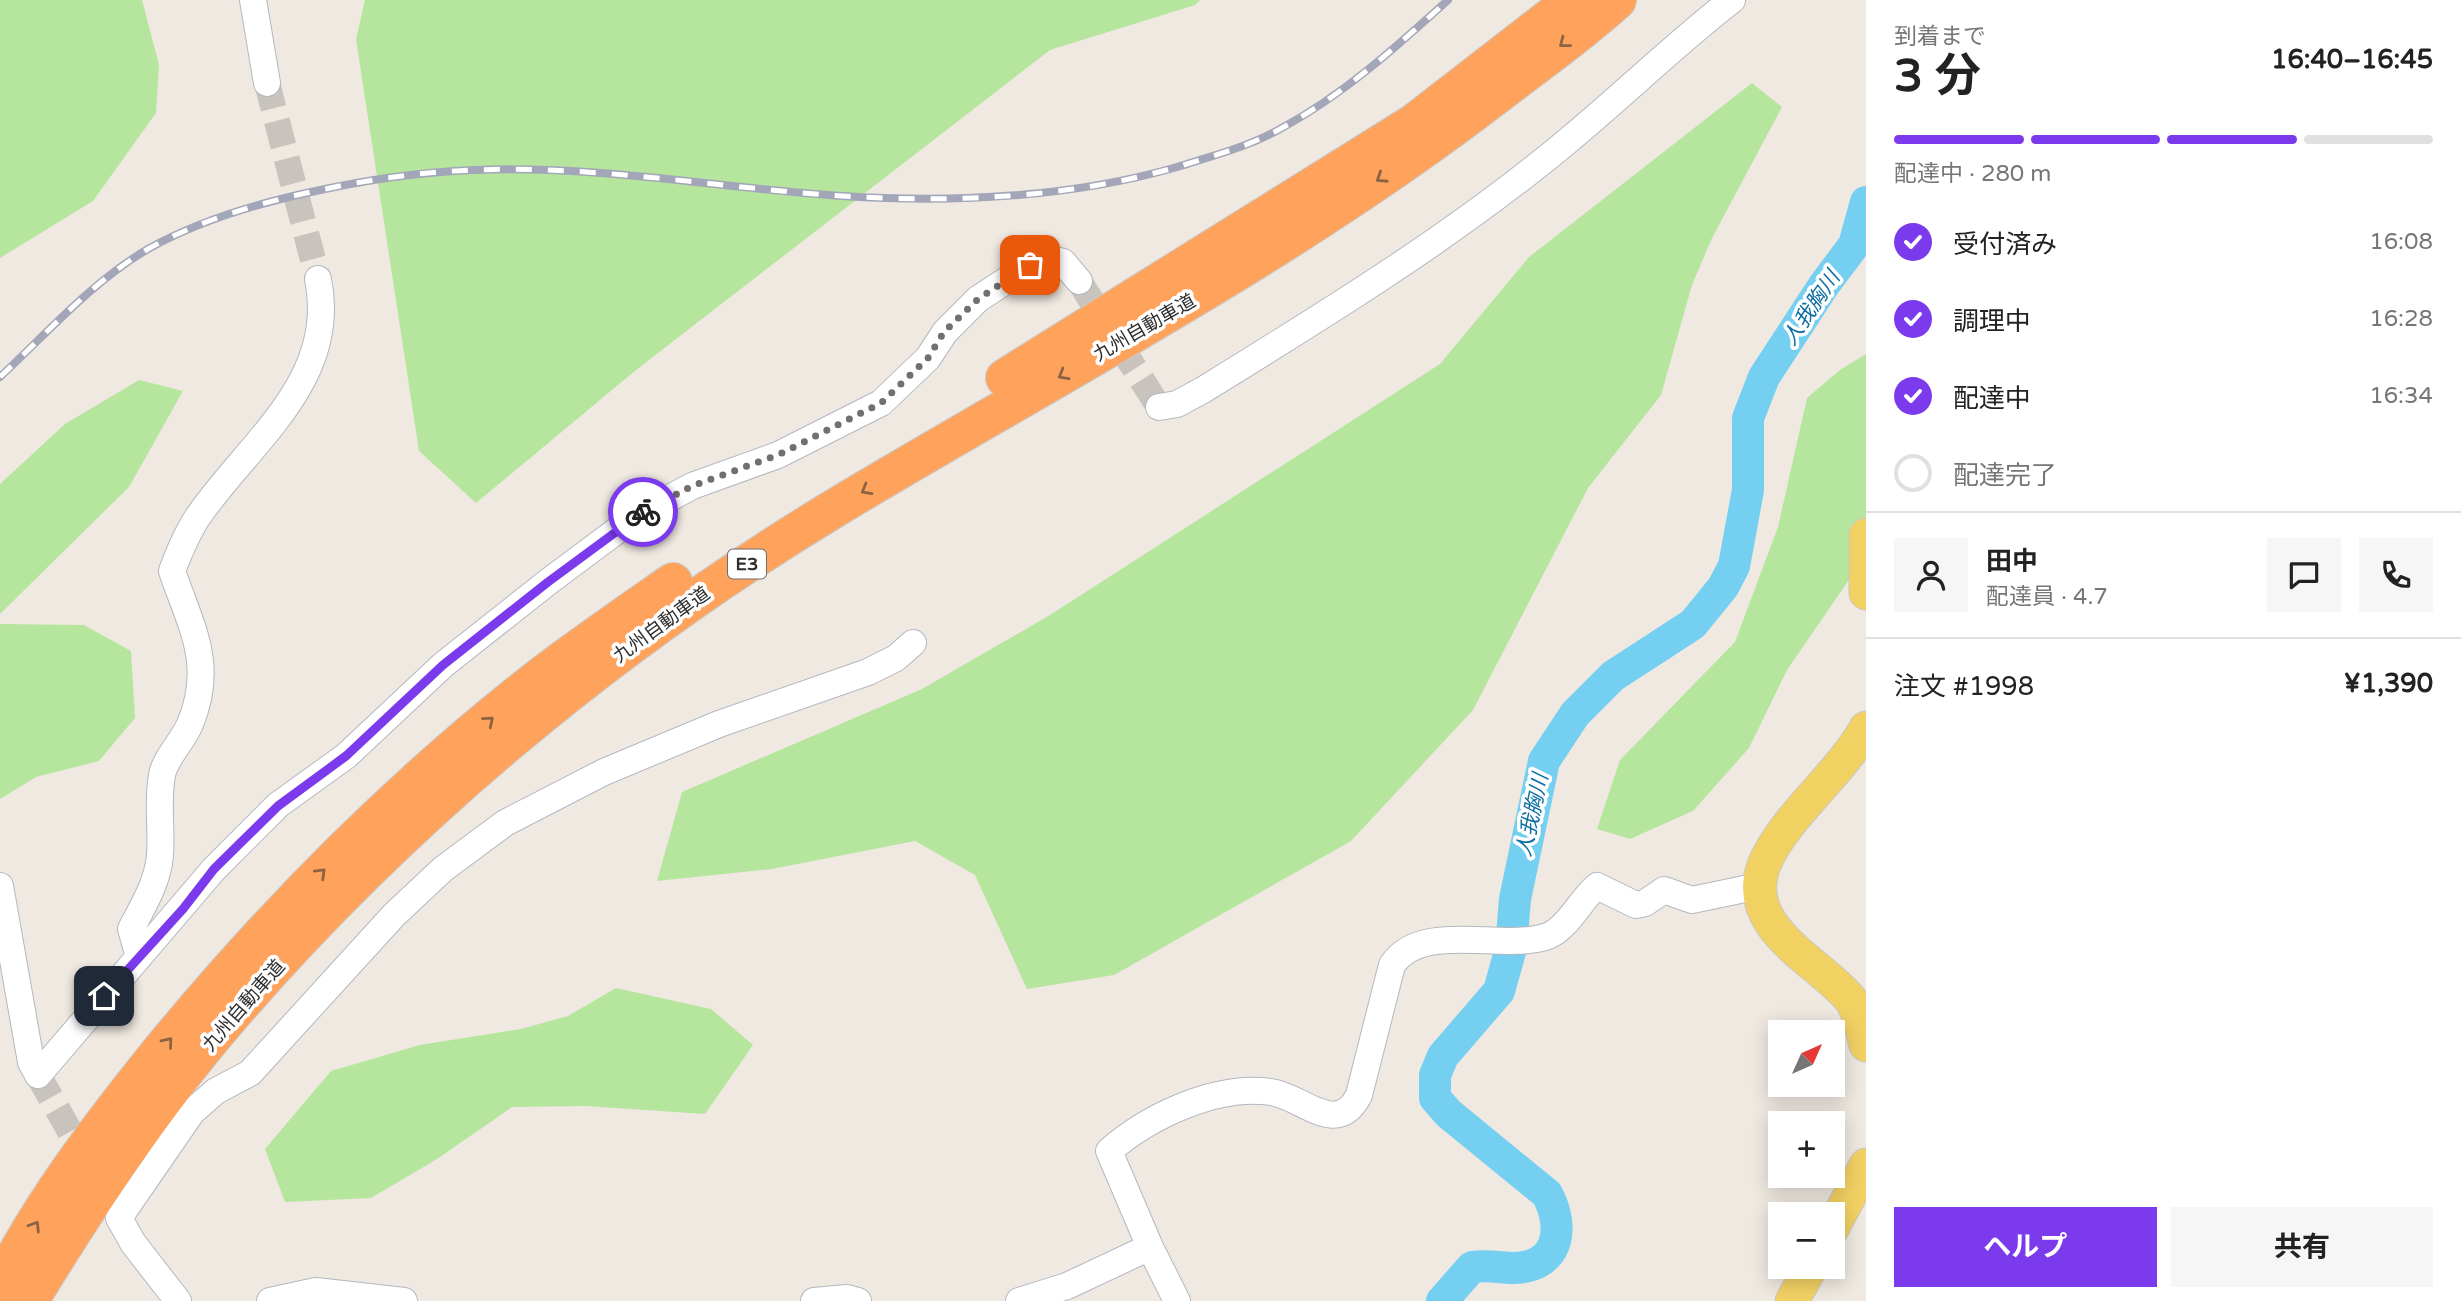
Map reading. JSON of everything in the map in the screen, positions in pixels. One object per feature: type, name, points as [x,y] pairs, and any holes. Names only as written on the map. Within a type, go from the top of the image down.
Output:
[{"type":"highway","name":"九州自動車道","points":[[0,1284],[57,1190],[117,1105],[206,996],[294,899],[398,799],[543,675],[678,578],[813,491],[1056,347],[1414,123],[1573,0]]},
{"type":"highway","name":"九州自動車道","points":[[29,1301],[84,1211],[143,1127],[225,1022],[316,922],[416,824],[561,699],[704,592],[835,508],[1247,266],[1431,145],[1617,0]]},
{"type":"main road","points":[[1866,535],[1866,593]]},
{"type":"main road","points":[[1866,728],[1856,746],[1793,821],[1764,864],[1759,886],[1770,924],[1859,1009],[1866,1045]]},
{"type":"main road","points":[[1845,1205],[1866,1165]]},
{"type":"main road","points":[[1792,1301],[1804,1279]]},
{"type":"street","points":[[253,0],[267,83]]},
{"type":"street","points":[[1159,407],[1177,404],[1203,390],[1360,293],[1452,230],[1560,147],[1732,0]]},
{"type":"street","points":[[0,886],[31,1062],[38,1075],[214,869],[278,806],[346,756],[454,657],[635,517],[692,486],[778,455],[881,403],[928,358],[944,332],[978,299],[1030,265],[1050,260],[1063,262],[1079,281]]},
{"type":"street","points":[[139,957],[131,929],[150,891],[160,859],[162,773],[185,736],[201,690],[196,629],[186,613],[172,571],[196,520],[289,406],[302,384],[321,323],[322,301],[317,279]]},
{"type":"street","points":[[178,1301],[133,1243],[119,1218],[192,1112],[216,1091],[250,1073],[394,915],[443,869],[505,823],[604,772],[719,724],[868,672],[896,658],[913,643]]},
{"type":"street","points":[[1177,1301],[1150,1247],[1109,1151],[1134,1130],[1181,1109],[1229,1093],[1270,1091],[1323,1114],[1333,1116],[1343,1112],[1354,1104],[1359,1095],[1392,965],[1405,950],[1427,941],[1544,937],[1561,926],[1597,886],[1636,905],[1664,890],[1692,900],[1759,886]]},
{"type":"street","points":[[1019,1301],[1067,1286],[1150,1247]]},
{"type":"street","points":[[270,1301],[316,1291],[404,1301]]},
{"type":"street","points":[[814,1301],[848,1298],[858,1301]]},
{"type":"green space","points":[[0,0],[142,0],[159,65],[156,113],[93,201],[0,258]]},
{"type":"green space","points":[[365,0],[1200,0],[1195,5],[1050,50],[636,370],[476,503],[419,451],[356,39]]},
{"type":"green space","points":[[1752,83],[1782,107],[1712,238],[1692,285],[1661,395],[1588,488],[1473,710],[1351,841],[1114,975],[1027,989],[975,875],[915,841],[772,869],[657,881],[682,792],[922,689],[1050,615],[1440,364],[1529,257]]},
{"type":"green space","points":[[1866,354],[1866,555],[1787,670],[1749,748],[1693,811],[1630,839],[1597,829],[1620,760],[1735,642],[1778,527],[1807,398],[1840,370]]},
{"type":"green space","points":[[139,380],[183,391],[129,487],[0,614],[0,484],[65,424]]},
{"type":"green space","points":[[0,624],[84,625],[131,651],[135,718],[99,761],[36,777],[0,799]]},
{"type":"green space","points":[[616,988],[711,1009],[753,1045],[705,1114],[586,1106],[512,1107],[437,1159],[371,1198],[285,1202],[265,1149],[331,1071],[420,1045],[521,1029],[568,1016]]},
{"type":"waterway","name":"人我胸川","points":[[1442,1301],[1472,1267],[1527,1267],[1539,1262],[1554,1245],[1556,1220],[1547,1194],[1448,1113],[1435,1098],[1435,1075],[1443,1056],[1499,991],[1511,948],[1515,899],[1544,761],[1575,714],[1613,676],[1693,624],[1723,587],[1734,566],[1748,490],[1748,418],[1764,377],[1824,285],[1854,245],[1866,202]]},
{"type":"tunnel","points":[[267,83],[318,279]]},
{"type":"tunnel","points":[[1079,281],[1159,407]]},
{"type":"tunnel","points":[[38,1075],[89,1165]]},
{"type":"railway","points":[[0,377],[71,309],[128,262],[187,230],[227,214],[269,202],[372,180],[433,173],[520,169],[612,174],[884,198],[1011,196],[1095,186],[1203,159],[1243,146],[1280,129],[1347,86],[1448,0]]},
{"type":"way so far","points":[[643,512],[692,486],[778,455],[881,403],[928,358],[944,332],[978,299],[1030,265]]},
{"type":"route","points":[[104,996],[183,909],[214,869],[278,806],[346,756],[443,665],[548,582],[643,512]]}]
